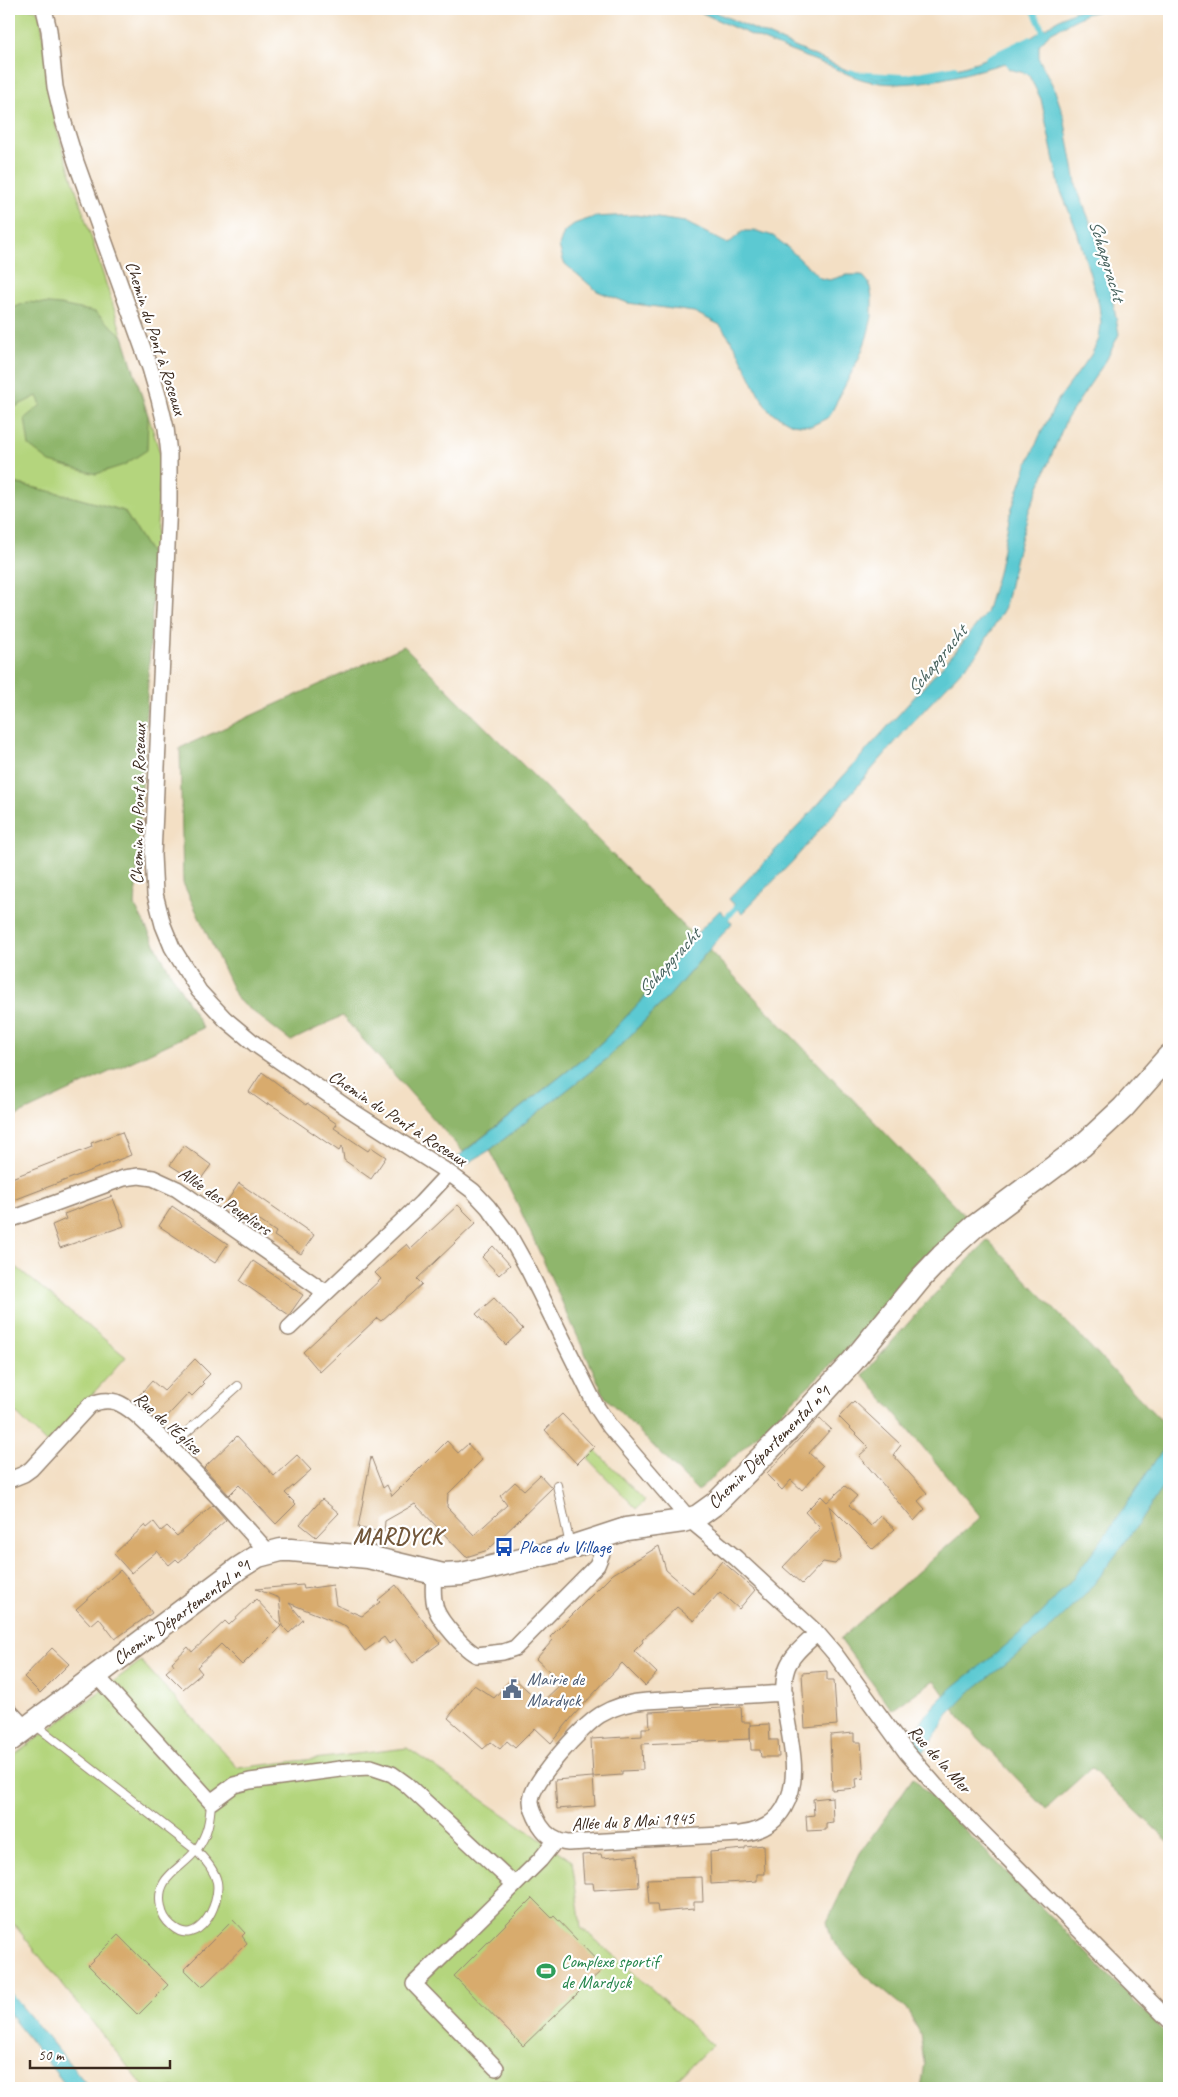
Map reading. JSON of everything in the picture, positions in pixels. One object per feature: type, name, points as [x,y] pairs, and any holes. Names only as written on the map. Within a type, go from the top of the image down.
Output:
[{"type":"street","name":"Chemin du Pont à Roseaux","points":[[44,9],[49,30],[55,87],[63,120],[76,162],[150,368],[167,441],[169,502],[153,840],[155,894],[163,925],[172,947],[192,982],[207,1001],[233,1027],[352,1111],[449,1173],[473,1191],[503,1226],[528,1269],[600,1413],[655,1481],[690,1520]]},
{"type":"street","name":"Chemin Départemental n°1","points":[[22,1730],[239,1568],[258,1556],[291,1550],[353,1555],[382,1560],[434,1574],[462,1574],[571,1547],[602,1536],[637,1527],[690,1520],[716,1503],[808,1410],[847,1368],[921,1278],[942,1256],[975,1226],[1082,1146],[1123,1108],[1169,1056]]},
{"type":"street","points":[[289,1328],[421,1203],[449,1173]]},
{"type":"street","name":"Allée des Peupliers","points":[[9,1220],[116,1180],[139,1176],[153,1178],[177,1189],[325,1292]]},
{"type":"street","name":"Rue de l'Église","points":[[9,1480],[31,1469],[90,1405],[103,1401],[116,1403],[124,1407],[170,1447],[269,1553]]},
{"type":"street","name":"Rue de la Mer","points":[[690,1520],[736,1558],[817,1633],[916,1763],[1169,2020]]},
{"type":"street","points":[[434,1574],[436,1610],[464,1646],[477,1656],[503,1652],[516,1648],[596,1565],[602,1553],[602,1536]]},
{"type":"street","name":"Allée du 8 Mai 1945","points":[[785,1693],[637,1702],[617,1707],[599,1716],[584,1728],[547,1770],[532,1793],[531,1800],[535,1815],[543,1829],[556,1840],[577,1844],[730,1835],[749,1833],[764,1828],[783,1810],[792,1782],[792,1751],[785,1693],[786,1676],[791,1660],[817,1633]]},
{"type":"street","points":[[96,1675],[211,1802],[234,1785],[250,1781],[348,1768],[371,1767],[385,1771],[406,1784],[514,1884]]},
{"type":"street","points":[[9,1711],[22,1730]]},
{"type":"street","points":[[496,2068],[414,1984],[540,1860],[556,1840]]},
{"type":"lane","points":[[170,1447],[238,1386]]},
{"type":"lane","points":[[557,1485],[571,1547]]},
{"type":"lane","points":[[22,1730],[196,1850],[209,1865],[215,1877],[218,1892],[216,1901],[208,1918],[202,1924],[190,1931],[183,1932],[177,1930],[165,1919],[160,1902],[161,1886],[171,1872],[196,1850],[208,1828],[211,1802]]},
{"type":"green space","points":[[9,9],[34,9],[40,13],[56,127],[161,456],[155,560],[124,511],[9,482]]},
{"type":"green space","points":[[27,302],[60,305],[95,312],[123,336],[148,416],[147,450],[124,465],[96,474],[50,462],[29,446],[25,418],[41,405],[37,396],[9,410],[9,310]]},
{"type":"green space","points":[[9,482],[124,511],[155,560],[135,906],[165,963],[203,1028],[9,1119]]},
{"type":"green space","points":[[404,646],[694,936],[653,988],[588,1055],[463,1152],[342,1016],[291,1041],[238,1000],[183,883],[180,748]]},
{"type":"green space","points":[[709,950],[968,1219],[936,1247],[842,1354],[698,1491],[605,1397],[518,1205],[490,1150],[608,1058],[671,994]]},
{"type":"green space","points":[[988,1240],[1169,1429],[1169,1842],[1091,1768],[1046,1809],[964,1723],[934,1680],[892,1710],[840,1639],[981,1517],[863,1375],[924,1305]]},
{"type":"green space","points":[[9,1261],[126,1357],[47,1444],[9,1406]]},
{"type":"green space","points":[[596,1451],[645,1501],[637,1509],[588,1459]]},
{"type":"green space","points":[[141,1661],[238,1768],[407,1748],[572,1861],[581,1927],[712,2045],[668,2088],[145,2088],[9,1918],[9,1759]]},
{"type":"green space","points":[[913,1778],[1169,2036],[1169,2088],[920,2088],[924,2063],[920,2033],[908,2011],[862,1973],[832,1940],[827,1922],[860,1853]]},
{"type":"water","points":[[694,9],[708,9],[856,74],[875,78],[895,78],[933,74],[971,64],[1022,43],[1075,11],[1106,9],[1086,14],[1050,33],[1039,45],[1039,59],[1054,88],[1064,117],[1077,189],[1095,234],[1108,276],[1119,334],[1107,359],[1066,420],[1029,511],[1005,607],[978,653],[910,725],[792,862],[742,913],[729,899],[802,822],[954,653],[986,613],[998,573],[1010,514],[1027,465],[1058,400],[1091,355],[1099,339],[1101,323],[1099,305],[1077,231],[1060,189],[1041,99],[1028,74],[1009,69],[1005,63],[928,81],[896,84],[873,82],[852,76],[775,45]]},
{"type":"water","points":[[636,215],[685,222],[728,244],[743,231],[757,231],[773,236],[820,278],[830,280],[846,275],[862,275],[869,283],[872,297],[872,317],[860,356],[829,417],[811,426],[792,424],[769,411],[735,346],[720,325],[694,312],[628,303],[597,291],[564,263],[559,246],[564,232],[574,224],[594,217]]},
{"type":"water","points":[[720,910],[732,923],[671,994],[608,1058],[490,1150],[456,1170],[451,1162],[588,1055],[607,1037],[653,988],[694,936]]},
{"type":"water","points":[[1169,1440],[1169,1477],[1139,1523],[1086,1594],[1045,1633],[970,1692],[948,1715],[929,1746],[922,1752],[913,1741],[927,1713],[949,1691],[1034,1621],[1054,1600],[1100,1542]]},
{"type":"water","points":[[9,1991],[90,2088],[68,2088],[9,2014]]},
{"type":"building","points":[[262,1072],[306,1105],[307,1103],[337,1124],[334,1128],[368,1151],[371,1147],[386,1157],[371,1179],[344,1160],[342,1146],[339,1151],[278,1109],[268,1103],[267,1105],[249,1092]]},
{"type":"building","points":[[122,1132],[131,1155],[9,1202],[9,1179],[92,1147],[91,1143]]},
{"type":"building","points":[[184,1145],[211,1165],[198,1183],[170,1165]]},
{"type":"building","points":[[239,1183],[314,1235],[301,1254],[274,1236],[276,1232],[251,1215],[248,1219],[226,1203]]},
{"type":"building","points":[[112,1196],[124,1226],[60,1248],[52,1225],[66,1219],[64,1214]]},
{"type":"building","points":[[458,1205],[476,1223],[417,1279],[422,1284],[381,1321],[377,1318],[320,1372],[303,1352],[381,1279],[375,1273],[407,1244],[411,1249]]},
{"type":"building","points":[[172,1206],[228,1244],[215,1263],[159,1226]]},
{"type":"building","points":[[493,1246],[510,1265],[499,1275],[482,1257]]},
{"type":"building","points":[[253,1261],[303,1295],[289,1315],[240,1281]]},
{"type":"building","points":[[494,1298],[523,1329],[506,1345],[476,1314]]},
{"type":"building","points":[[195,1359],[210,1374],[202,1382],[204,1384],[192,1396],[189,1393],[160,1424],[134,1401],[152,1381],[164,1391]]},
{"type":"building","points":[[854,1401],[901,1445],[893,1455],[927,1493],[918,1501],[925,1509],[914,1521],[859,1456],[869,1447],[839,1417]]},
{"type":"building","points":[[562,1414],[594,1447],[577,1464],[545,1430]]},
{"type":"building","points":[[819,1418],[831,1429],[809,1453],[823,1466],[802,1490],[791,1480],[782,1490],[766,1474]]},
{"type":"building","points":[[237,1436],[274,1476],[297,1455],[311,1470],[285,1493],[296,1504],[276,1524],[239,1485],[229,1495],[204,1468]]},
{"type":"building","points":[[447,1441],[458,1453],[468,1444],[482,1460],[448,1494],[447,1507],[474,1535],[507,1505],[500,1496],[515,1482],[524,1490],[540,1475],[552,1488],[488,1550],[466,1557],[415,1504],[385,1521],[384,1532],[358,1528],[371,1457],[383,1488],[387,1485],[392,1496]]},
{"type":"building","points":[[845,1486],[857,1496],[849,1505],[871,1526],[880,1516],[895,1529],[873,1549],[829,1505],[841,1557],[835,1564],[823,1562],[802,1584],[783,1567],[820,1528],[805,1512],[821,1496],[827,1502]]},
{"type":"building","points":[[322,1499],[339,1513],[316,1537],[300,1524]]},
{"type":"building","points":[[213,1505],[226,1520],[179,1562],[176,1559],[169,1565],[157,1551],[131,1573],[114,1554],[145,1525],[147,1528],[154,1522],[161,1531],[167,1526],[177,1536]]},
{"type":"building","points":[[659,1546],[666,1570],[694,1594],[722,1561],[755,1590],[739,1609],[720,1592],[694,1621],[677,1607],[642,1640],[643,1642],[634,1651],[657,1673],[645,1686],[622,1663],[551,1743],[535,1728],[515,1748],[507,1741],[500,1749],[491,1742],[483,1749],[448,1718],[474,1685],[494,1698],[513,1677],[541,1703],[562,1683],[536,1659],[553,1640],[550,1637],[613,1574]]},
{"type":"building","points":[[120,1570],[134,1586],[152,1613],[115,1639],[99,1618],[91,1625],[76,1609]]},
{"type":"building","points":[[303,1585],[304,1589],[333,1585],[336,1605],[362,1616],[380,1602],[378,1600],[396,1585],[440,1643],[413,1663],[395,1639],[389,1644],[384,1637],[365,1651],[346,1626],[289,1603],[303,1620],[289,1633],[282,1626],[279,1598],[256,1589]]},
{"type":"building","points":[[256,1599],[281,1626],[242,1665],[221,1644],[197,1667],[202,1673],[183,1689],[166,1672],[174,1665],[172,1662],[188,1647],[192,1652],[225,1621],[229,1625]]},
{"type":"building","points":[[52,1648],[69,1664],[40,1693],[24,1677]]},
{"type":"building","points":[[827,1671],[827,1680],[834,1680],[837,1725],[805,1728],[802,1673]]},
{"type":"building","points":[[741,1707],[742,1722],[750,1722],[750,1739],[642,1744],[643,1770],[622,1771],[622,1775],[593,1777],[591,1739],[642,1736],[642,1728],[650,1728],[649,1712]]},
{"type":"building","points":[[769,1724],[770,1740],[778,1740],[779,1757],[761,1757],[760,1750],[751,1750],[750,1725]]},
{"type":"building","points":[[854,1733],[854,1742],[861,1742],[864,1778],[856,1779],[857,1788],[832,1790],[830,1735]]},
{"type":"building","points":[[593,1777],[595,1806],[557,1809],[555,1780]]},
{"type":"building","points":[[832,1797],[833,1822],[826,1823],[826,1830],[807,1831],[806,1816],[814,1815],[813,1799]]},
{"type":"building","points":[[764,1845],[765,1874],[757,1874],[757,1881],[711,1884],[710,1852],[745,1849],[745,1847]]},
{"type":"building","points":[[601,1854],[602,1858],[637,1855],[639,1887],[594,1890],[593,1883],[584,1883],[582,1855]]},
{"type":"building","points":[[702,1877],[703,1902],[694,1902],[694,1909],[658,1912],[657,1904],[649,1904],[647,1879]]},
{"type":"building","name":"Complexe sportif de Mardyck","points":[[532,1898],[552,1918],[554,1916],[604,1968],[523,2046],[454,1976]]},
{"type":"building","points":[[233,1920],[245,1933],[242,1936],[247,1943],[202,1987],[184,1969]]},
{"type":"building","points":[[118,1935],[168,1985],[138,2015],[88,1965]]},
{"type":"waterway","name":"Schapgracht","points":[[1033,9],[1043,31],[1039,36]]},
{"type":"waterway","points":[[988,58],[1029,39]]},
{"type":"waterway","points":[[851,72],[856,74],[906,77],[955,68]]},
{"type":"waterway","name":"Schapgracht","points":[[723,921],[741,903]]},
{"type":"place","name":"Place du Village","points":[[504,1547]]},
{"type":"place","name":"Mairie de Mardyck","points":[[512,1689]]},
{"type":"place","name":"Complexe sportif de Mardyck","points":[[546,1971]]},
{"type":"district","name":"MARDYCK","points":[[398,1536]]}]
